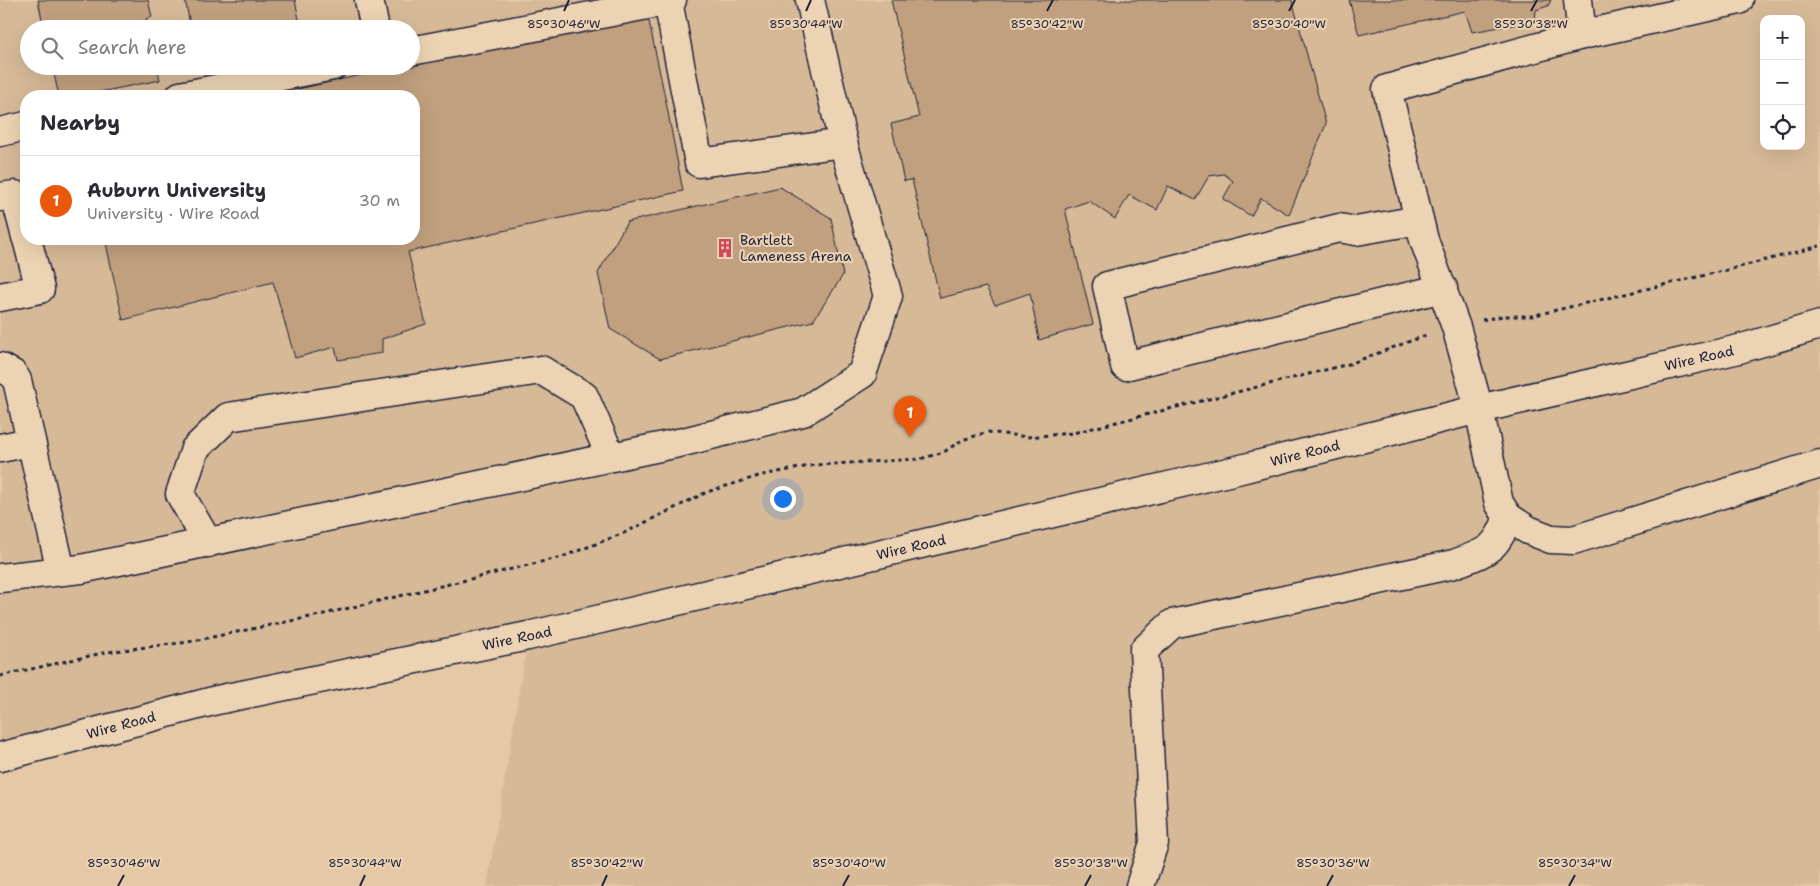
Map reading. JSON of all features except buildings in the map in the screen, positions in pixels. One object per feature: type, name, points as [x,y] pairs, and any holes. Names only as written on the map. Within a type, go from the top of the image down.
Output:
[{"type":"street","points":[[369,0],[373,20]]},
{"type":"street","points":[[420,49],[670,0],[699,163],[843,143]]},
{"type":"street","points":[[0,578],[81,569],[683,442],[803,412],[862,374],[888,296],[843,143],[810,0]]},
{"type":"street","points":[[1578,0],[1582,35]]},
{"type":"street","points":[[1739,0],[1582,35],[1387,89],[1424,240],[1456,327],[1479,409],[1498,503],[1508,517],[1528,530],[1551,539],[1573,540],[1820,464]]},
{"type":"street","points":[[211,90],[287,75]]},
{"type":"street","points":[[0,132],[20,127]]},
{"type":"street","points":[[0,197],[15,195],[20,215]]},
{"type":"street","points":[[1417,211],[1351,214],[1339,228],[1107,286],[1126,366],[1443,288]]},
{"type":"street","points":[[0,298],[40,289],[28,245]]},
{"type":"street","name":"Wire Road","points":[[0,757],[217,700],[528,636],[1237,470],[1479,409],[1739,349],[1820,325]]},
{"type":"street","points":[[0,367],[14,374],[17,380],[60,572]]},
{"type":"street","points":[[208,542],[180,494],[195,449],[228,417],[541,370],[584,396],[611,457]]},
{"type":"street","points":[[0,448],[31,442]]},
{"type":"street","points":[[1140,886],[1154,843],[1144,650],[1172,624],[1454,564],[1480,554],[1493,546],[1502,535],[1508,517]]},
{"type":"path","points":[[1482,320],[1503,316],[1531,316],[1820,246]]},
{"type":"path","points":[[0,676],[107,652],[188,642],[320,615],[562,557],[624,533],[707,492],[762,475],[815,465],[920,459],[944,452],[962,440],[988,432],[1027,437],[1073,433],[1349,364],[1434,332]]},
{"type":"shaded area","points":[[0,0],[1820,0],[1820,886],[487,886],[528,637],[0,754]]},
{"type":"place","name":"Bartlett Lameness Arena","points":[[725,248]]},
{"type":"place","name":"Auburn University","points":[[910,437]]}]
